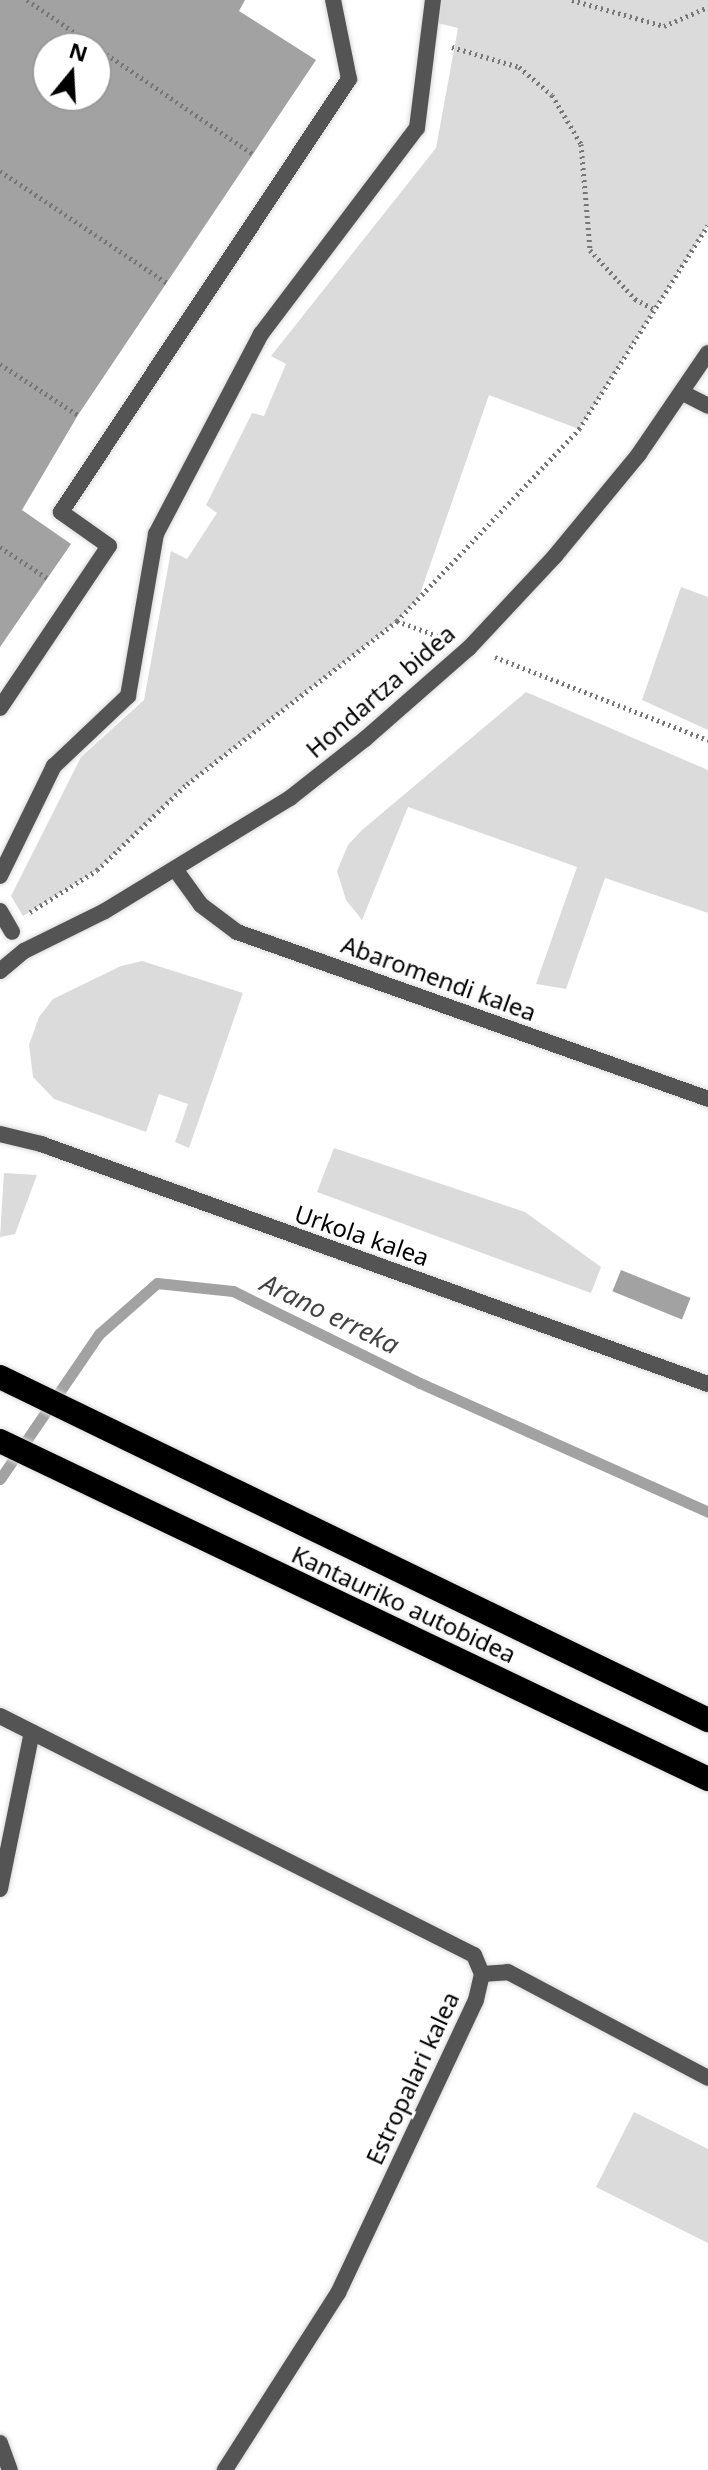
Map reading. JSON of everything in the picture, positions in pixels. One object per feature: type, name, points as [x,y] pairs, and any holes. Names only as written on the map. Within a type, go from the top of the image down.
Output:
[{"type":"highway","name":"Kantauriko autobidea","points":[[0,1377],[708,1720]]},
{"type":"highway","name":"Kantauriko autobidea","points":[[0,1441],[708,1779]]},
{"type":"street","points":[[0,708],[109,546],[61,512],[349,79],[333,0]]},
{"type":"street","points":[[0,876],[54,766],[128,696],[135,679],[156,534],[261,334],[417,128],[433,0]]},
{"type":"street","name":"Hondartza bidea","points":[[0,971],[24,951],[175,869],[290,798],[469,648],[555,556],[683,393],[708,353]]},
{"type":"street","points":[[683,393],[708,406]]},
{"type":"street","name":"Abaromendi kalea","points":[[175,869],[201,905],[237,932],[708,1099]]},
{"type":"street","name":"Urkola kalea","points":[[0,1134],[41,1144],[708,1384]]},
{"type":"street","name":"Estropalari kalea","points":[[0,1716],[474,1955],[482,1974],[476,2000],[338,2293],[225,2470]]},
{"type":"street","points":[[0,1889],[32,1732]]},
{"type":"street","points":[[482,1974],[508,1972],[708,2078]]},
{"type":"street","points":[[0,2443],[10,2470]]},
{"type":"path","points":[[27,0],[254,155]]},
{"type":"path","points":[[572,0],[664,26],[708,7]]},
{"type":"path","points":[[428,40],[519,67],[552,95],[581,144],[590,250],[635,299],[654,309]]},
{"type":"path","points":[[0,171],[167,283]]},
{"type":"path","points":[[6,921],[97,870],[187,784],[397,621],[579,429],[708,225]]},
{"type":"path","points":[[0,364],[78,415]]},
{"type":"path","points":[[0,547],[47,578]]},
{"type":"path","points":[[397,621],[708,740]]},
{"type":"shaded area","points":[[0,0],[245,0],[239,11],[316,60],[78,415],[22,510],[71,544],[0,647]]},
{"type":"shaded area","points":[[441,0],[708,0],[708,225],[579,429],[489,395],[419,597],[397,621],[187,784],[97,870],[23,916],[11,896],[81,757],[144,700],[171,551],[187,559],[217,513],[206,505],[252,413],[264,416],[286,364],[271,356],[436,148],[458,28],[437,23]]},
{"type":"shaded area","points":[[681,587],[708,597],[708,730],[642,700]]},
{"type":"shaded area","points":[[526,692],[708,770],[708,913],[605,878],[566,989],[536,984],[577,867],[408,807],[362,920],[346,900],[337,871],[348,845],[362,830]]},
{"type":"shaded area","points":[[142,961],[243,993],[189,1148],[175,1142],[188,1104],[159,1094],[146,1132],[54,1099],[33,1077],[29,1045],[39,1017],[53,999],[121,966]]},
{"type":"shaded area","points":[[334,1148],[525,1212],[601,1267],[591,1293],[317,1192]]},
{"type":"shaded area","points":[[4,1173],[37,1175],[15,1234],[0,1237]]},
{"type":"shaded area","points":[[621,1270],[691,1298],[682,1319],[612,1291]]},
{"type":"shaded area","points":[[634,2112],[708,2149],[708,2243],[596,2187]]},
{"type":"waterway","name":"Arano erreka","points":[[0,1479],[99,1334],[157,1283],[233,1291],[420,1383],[708,1512]]}]
